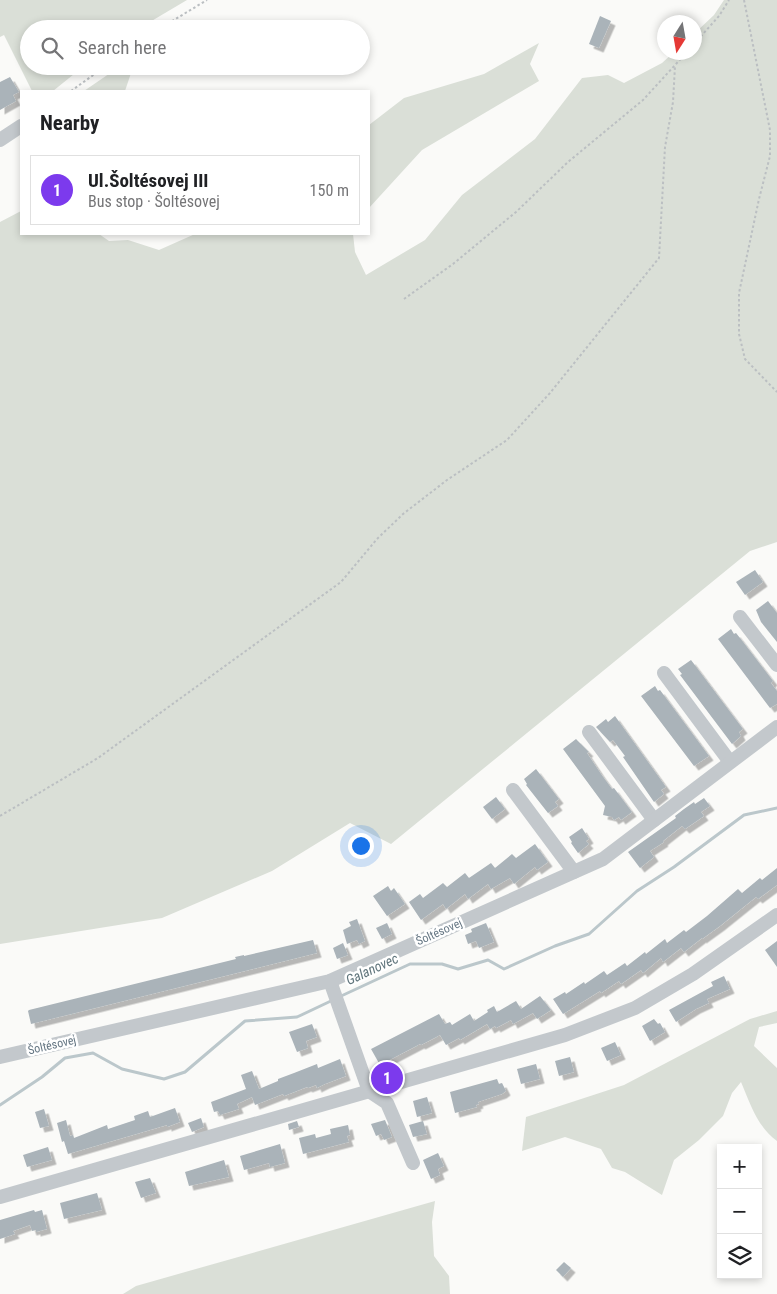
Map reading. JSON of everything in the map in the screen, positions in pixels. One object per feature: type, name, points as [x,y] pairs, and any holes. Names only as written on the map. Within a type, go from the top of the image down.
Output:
[{"type":"street","points":[[0,140],[20,127]]},
{"type":"street","points":[[740,617],[777,666]]},
{"type":"street","points":[[664,674],[730,762]]},
{"type":"street","name":"Šoltésovej","points":[[0,1057],[330,981],[603,859],[777,727]]},
{"type":"street","points":[[589,732],[654,820]]},
{"type":"street","points":[[513,790],[574,872]]},
{"type":"street","points":[[0,1197],[565,1035],[635,1008],[693,974],[777,915]]},
{"type":"street","points":[[330,981],[369,1091],[387,1103],[413,1163]]},
{"type":"path","points":[[173,20],[207,0]]},
{"type":"path","points":[[702,35],[719,16],[729,0]]},
{"type":"path","points":[[744,0],[770,130],[770,156],[758,199],[739,293],[740,334],[745,359],[777,392]]},
{"type":"path","points":[[404,299],[454,264],[516,212],[568,162],[643,100],[680,60]]},
{"type":"path","points":[[0,816],[98,758],[341,582],[377,539],[403,514],[447,480],[507,440],[550,393],[659,258],[665,147],[674,102],[675,66]]},
{"type":"path","points":[[72,90],[93,75]]},
{"type":"shaded area","points":[[0,0],[187,0],[153,20],[20,20],[20,67],[4,35],[0,37]]},
{"type":"shaded area","points":[[724,0],[777,0],[777,542],[750,551],[391,844],[350,823],[272,871],[162,918],[0,944],[0,222],[20,212],[20,235],[100,235],[109,241],[128,240],[159,250],[193,235],[353,235],[355,252],[366,275],[425,240],[462,195],[535,139],[582,78],[608,75],[624,83],[665,60],[702,60],[702,26],[714,15]]},
{"type":"shaded area","points":[[539,43],[530,64],[539,81],[422,150],[370,207],[370,124],[404,98],[484,74]]},
{"type":"shaded area","points":[[24,75],[73,75],[54,90],[32,90]]},
{"type":"shaded area","points":[[107,75],[130,75],[125,90],[85,90]]},
{"type":"shaded area","points":[[777,1011],[777,1023],[759,1027],[754,1046],[777,1068],[777,1141],[759,1121],[741,1082],[732,1093],[723,1116],[699,1140],[674,1160],[662,1195],[625,1172],[612,1168],[601,1149],[565,1137],[522,1151],[526,1117],[624,1085],[750,1019]]},
{"type":"shaded area","points":[[435,1201],[432,1222],[434,1256],[449,1276],[450,1294],[123,1294],[136,1286]]},
{"type":"building","points":[[600,16],[611,21],[599,48],[589,44]]},
{"type":"building","points":[[10,77],[19,92],[13,95],[16,101],[0,110],[0,82]]},
{"type":"building","points":[[755,570],[763,582],[745,595],[736,582]]},
{"type":"building","points":[[768,601],[777,613],[777,642],[761,622],[756,610]]},
{"type":"building","points":[[731,629],[773,681],[771,683],[777,691],[777,704],[770,708],[718,639]]},
{"type":"building","points":[[691,660],[743,729],[739,732],[741,736],[732,744],[680,675],[682,674],[678,669]]},
{"type":"building","points":[[655,686],[658,691],[660,690],[709,756],[694,766],[641,696]]},
{"type":"building","points":[[615,716],[666,787],[661,790],[664,794],[654,802],[613,740],[610,742],[596,727],[606,719],[608,722]]},
{"type":"building","points":[[576,739],[589,752],[587,753],[601,774],[632,812],[621,820],[619,817],[614,820],[612,817],[603,815],[605,806],[563,749]]},
{"type":"building","points":[[536,769],[559,799],[555,802],[558,806],[548,813],[526,785],[524,779]]},
{"type":"building","points":[[496,797],[505,809],[492,819],[483,807]]},
{"type":"building","points":[[704,798],[710,806],[701,812],[704,816],[685,829],[682,826],[664,842],[650,851],[654,857],[640,868],[628,852],[676,818],[675,816],[684,809]]},
{"type":"building","points":[[582,828],[589,839],[586,841],[589,844],[578,853],[569,837]]},
{"type":"building","points":[[535,844],[548,862],[537,870],[535,867],[514,884],[510,878],[491,889],[488,884],[468,899],[465,894],[446,909],[443,904],[421,920],[409,902],[420,894],[423,898],[443,883],[447,887],[465,873],[469,878],[491,863],[495,868],[512,854],[516,858]]},
{"type":"building","points":[[777,868],[777,885],[758,899],[756,897],[684,952],[681,948],[663,962],[661,958],[643,973],[641,970],[621,984],[619,981],[563,1014],[553,999],[565,992],[566,994],[584,982],[585,984],[604,971],[607,975],[625,963],[627,966],[665,939],[667,943],[684,930],[686,932],[738,889],[742,893],[760,878],[762,880]]},
{"type":"building","points":[[388,886],[391,891],[394,888],[405,904],[387,916],[373,896]]},
{"type":"building","points":[[357,919],[365,941],[359,944],[357,940],[347,944],[343,930],[351,926],[349,922]]},
{"type":"building","points":[[387,923],[392,934],[382,939],[376,928]]},
{"type":"building","points":[[486,923],[494,942],[479,948],[476,941],[468,944],[465,935],[472,932],[471,929]]},
{"type":"building","points":[[313,940],[317,953],[31,1024],[29,1010],[236,959],[235,957]]},
{"type":"building","points":[[777,941],[777,967],[765,950]]},
{"type":"building","points":[[343,943],[348,955],[337,959],[333,948]]},
{"type":"building","points":[[724,976],[730,989],[707,999],[709,1003],[676,1022],[669,1010],[713,986],[711,982]]},
{"type":"building","points":[[540,996],[551,1010],[537,1019],[533,1013],[513,1024],[511,1020],[490,1029],[487,1024],[460,1040],[459,1038],[446,1045],[440,1035],[380,1065],[371,1049],[439,1014],[445,1024],[450,1022],[452,1025],[470,1014],[474,1021],[494,1006],[497,1012],[516,1001],[521,1009]]},
{"type":"building","points":[[654,1019],[658,1024],[660,1023],[665,1032],[650,1041],[642,1026]]},
{"type":"building","points":[[312,1024],[317,1037],[306,1041],[308,1048],[297,1052],[289,1032]]},
{"type":"building","points":[[615,1042],[621,1055],[607,1061],[601,1048]]},
{"type":"building","points":[[570,1057],[574,1072],[559,1076],[555,1061]]},
{"type":"building","points":[[340,1059],[346,1076],[317,1088],[316,1085],[307,1087],[255,1105],[252,1097],[237,1104],[239,1109],[220,1115],[218,1111],[214,1112],[211,1102],[246,1089],[241,1075],[252,1071],[259,1089],[278,1081],[278,1079],[317,1064],[318,1068]]},
{"type":"building","points":[[536,1064],[540,1079],[521,1084],[517,1069]]},
{"type":"building","points":[[497,1079],[499,1084],[502,1083],[506,1091],[478,1102],[477,1107],[455,1113],[450,1092]]},
{"type":"building","points":[[427,1097],[432,1113],[417,1117],[413,1101]]},
{"type":"building","points":[[175,1108],[180,1122],[68,1154],[64,1141],[62,1142],[57,1123],[66,1120],[70,1136],[73,1135],[74,1138],[107,1125],[108,1129],[135,1120],[134,1116],[148,1111],[150,1117]]},
{"type":"building","points":[[44,1109],[49,1126],[40,1128],[35,1112]]},
{"type":"building","points":[[201,1118],[204,1127],[192,1132],[188,1123]]},
{"type":"building","points":[[385,1120],[392,1137],[384,1140],[381,1134],[376,1136],[371,1124]]},
{"type":"building","points":[[297,1121],[299,1127],[289,1130],[288,1124]]},
{"type":"building","points":[[423,1121],[427,1134],[413,1137],[409,1125]]},
{"type":"building","points":[[348,1125],[350,1135],[347,1136],[349,1142],[303,1154],[299,1138],[315,1134],[316,1138],[331,1134],[330,1129]]},
{"type":"building","points":[[280,1144],[285,1163],[270,1167],[269,1163],[244,1170],[240,1156]]},
{"type":"building","points":[[48,1147],[52,1160],[27,1167],[23,1155]]},
{"type":"building","points":[[438,1153],[444,1166],[438,1169],[440,1175],[431,1179],[423,1160]]},
{"type":"building","points":[[224,1160],[229,1177],[189,1186],[185,1172]]},
{"type":"building","points":[[150,1178],[156,1193],[141,1198],[135,1182]]},
{"type":"building","points":[[97,1193],[102,1210],[64,1219],[60,1203]]},
{"type":"building","points":[[34,1210],[35,1212],[42,1210],[47,1229],[36,1232],[36,1230],[32,1231],[30,1225],[13,1231],[15,1234],[0,1239],[0,1220]]},
{"type":"building","points":[[564,1262],[571,1268],[563,1277],[556,1270]]},
{"type":"waterway","name":"Galanovec","points":[[339,997],[410,964],[442,964],[458,969],[488,960],[504,969],[555,946],[589,934],[637,891],[674,867],[744,815],[777,808]]},
{"type":"waterway","name":"Galanovec","points":[[0,1105],[42,1077],[65,1058],[93,1053],[122,1069],[164,1079],[185,1072],[245,1021],[297,1017],[333,1000]]},
{"type":"place","name":"Ul.Šoltésovej III","points":[[387,1078]]}]
